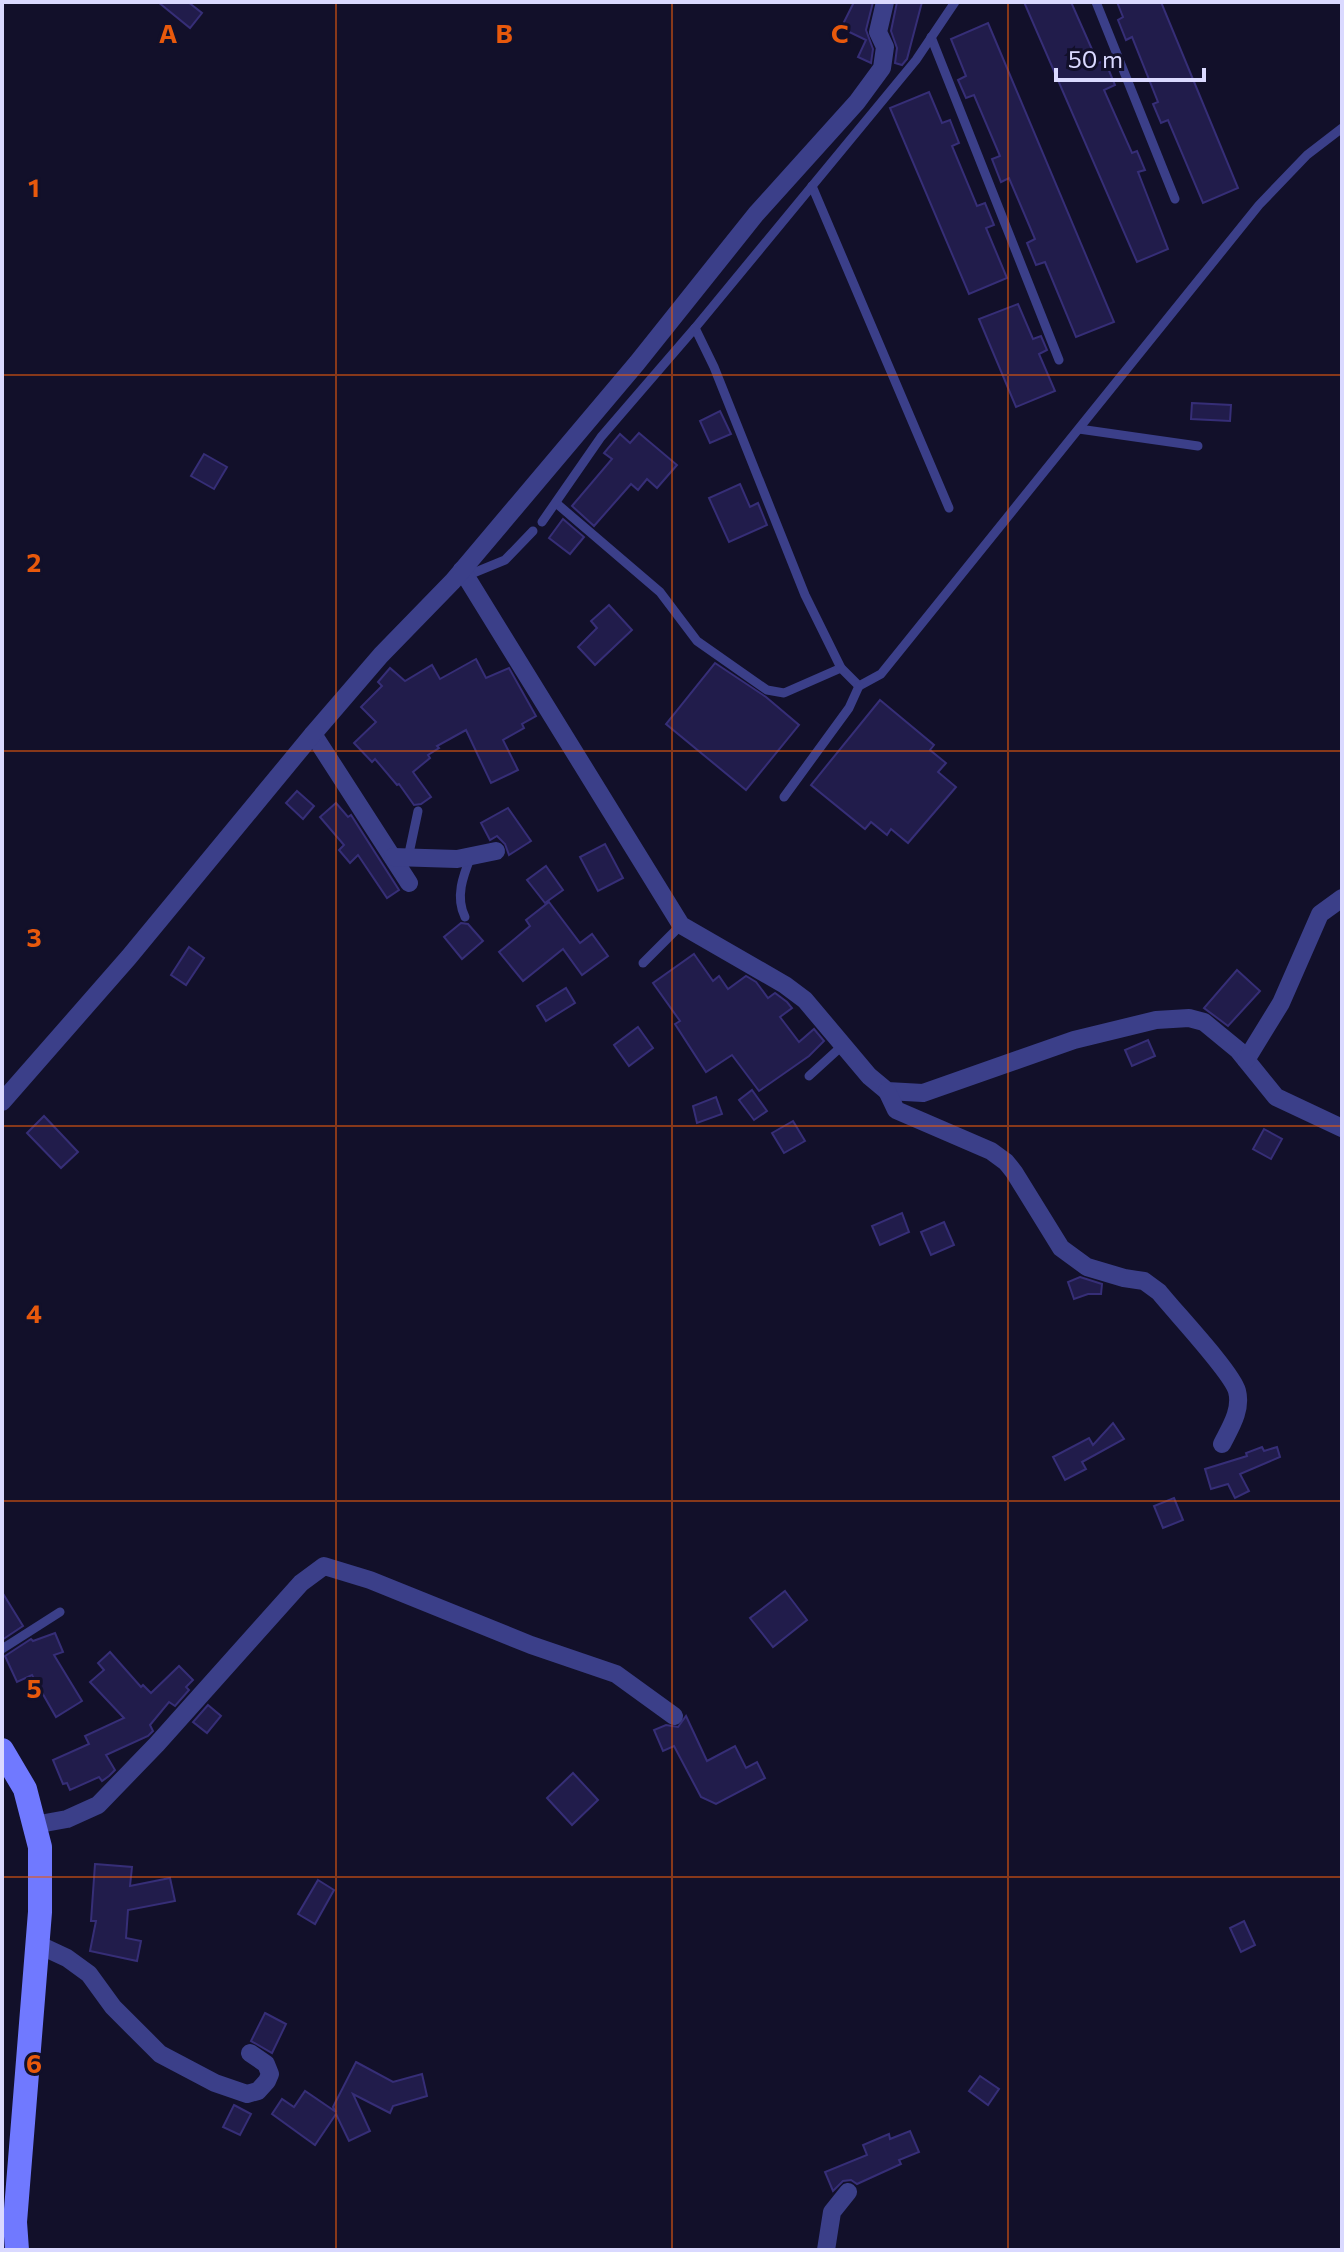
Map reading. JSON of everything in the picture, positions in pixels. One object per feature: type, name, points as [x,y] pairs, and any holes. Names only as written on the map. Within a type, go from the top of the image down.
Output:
[{"type":"main road","points":[[2,1750],[25,1789],[40,1847],[37,1944],[15,2222],[17,2250]]},
{"type":"street","points":[[2,1102],[129,957],[381,655],[464,573],[756,214],[857,102],[882,68],[885,47],[878,32],[885,2]]},
{"type":"street","points":[[464,573],[681,925],[785,985],[805,1000],[887,1091],[896,1110],[991,1151],[1006,1162],[1061,1248],[1087,1267],[1144,1281],[1159,1292],[1237,1391],[1237,1416],[1222,1444]]},
{"type":"street","points":[[313,734],[401,857],[409,883]]},
{"type":"street","points":[[401,857],[457,859],[496,851]]},
{"type":"street","points":[[1246,1060],[1281,1003],[1320,914],[1342,898]]},
{"type":"street","points":[[887,1091],[923,1093],[1074,1040],[1156,1020],[1189,1018],[1204,1022],[1246,1060],[1276,1097],[1342,1128]]},
{"type":"street","points":[[34,1825],[67,1819],[98,1805],[301,1583],[324,1566],[370,1580],[531,1645],[616,1674],[674,1716]]},
{"type":"street","points":[[37,1944],[67,1958],[89,1974],[113,2007],[160,2054],[215,2083],[247,2094],[258,2091],[270,2074],[266,2064],[250,2053]]},
{"type":"street","points":[[826,2250],[832,2212],[848,2192]]},
{"type":"lane","points":[[542,522],[601,437],[916,60],[955,2]]},
{"type":"lane","points":[[1096,2],[1175,199]]},
{"type":"lane","points":[[931,37],[1059,360]]},
{"type":"lane","points":[[784,797],[849,708],[859,686],[881,674],[1259,205],[1307,155],[1342,128]]},
{"type":"lane","points":[[812,186],[949,508]]},
{"type":"lane","points":[[695,328],[714,367],[805,595],[841,668],[859,686]]},
{"type":"lane","points":[[1079,429],[1198,446]]},
{"type":"lane","points":[[556,503],[660,592],[697,641],[767,690],[784,693],[841,668]]},
{"type":"lane","points":[[464,573],[505,560],[533,531]]},
{"type":"lane","points":[[401,857],[418,811]]},
{"type":"lane","points":[[465,917],[461,909],[461,882],[471,856]]},
{"type":"lane","points":[[643,963],[681,925]]},
{"type":"lane","points":[[809,1076],[843,1045]]},
{"type":"lane","points":[[2,1649],[60,1612]]},
{"type":"building","points":[[158,2],[188,2],[202,13],[190,28]]},
{"type":"building","points":[[854,2],[873,2],[866,30],[873,49],[871,63],[858,57],[866,40],[841,28]]},
{"type":"building","points":[[897,2],[922,2],[907,59],[902,65],[895,63],[897,48],[891,31]]},
{"type":"building","points":[[1024,2],[1071,2],[1098,63],[1105,61],[1115,85],[1104,90],[1132,153],[1137,151],[1145,170],[1138,172],[1168,249],[1137,262]]},
{"type":"building","points":[[1117,2],[1161,2],[1238,188],[1203,203],[1168,120],[1161,123],[1153,104],[1158,102],[1132,37],[1126,40],[1118,20],[1123,17]]},
{"type":"building","points":[[988,23],[1114,322],[1076,337],[1045,262],[1036,265],[1027,243],[1035,239],[1009,178],[1001,182],[992,159],[1000,156],[974,95],[966,98],[958,80],[966,76],[951,39]]},
{"type":"building","points":[[929,92],[942,123],[950,120],[959,143],[952,146],[977,206],[985,203],[994,225],[986,228],[1007,278],[969,294],[890,108]]},
{"type":"building","points":[[1018,304],[1033,339],[1041,336],[1047,350],[1039,354],[1055,391],[1016,407],[979,319]]},
{"type":"building","points":[[1192,403],[1231,405],[1230,421],[1191,419]]},
{"type":"building","points":[[720,411],[731,434],[710,443],[700,421]]},
{"type":"building","points":[[639,433],[677,465],[657,488],[647,479],[638,490],[631,484],[594,526],[572,506],[612,459],[604,453],[620,434],[630,443]]},
{"type":"building","points":[[204,454],[227,467],[214,489],[191,476]]},
{"type":"building","points":[[740,484],[750,507],[758,503],[767,525],[729,542],[709,498]]},
{"type":"building","points":[[563,519],[584,537],[570,554],[549,538]]},
{"type":"building","points":[[609,605],[632,630],[595,665],[578,647],[597,628],[591,621]]},
{"type":"building","points":[[476,659],[486,678],[509,668],[536,716],[522,724],[524,728],[503,740],[518,770],[491,783],[466,730],[437,746],[439,748],[428,755],[430,758],[413,772],[431,797],[414,805],[375,759],[372,762],[354,743],[376,722],[361,707],[382,686],[378,682],[390,668],[405,681],[432,665],[440,679]]},
{"type":"building","points":[[715,663],[766,697],[799,725],[746,790],[666,724]]},
{"type":"building","points":[[880,700],[934,745],[930,750],[946,763],[938,772],[956,787],[908,843],[891,829],[887,835],[871,822],[865,829],[811,785]]},
{"type":"building","points":[[297,791],[314,806],[303,819],[286,803]]},
{"type":"building","points":[[336,803],[348,817],[351,815],[399,890],[387,898],[358,855],[350,863],[339,850],[344,845],[320,817]]},
{"type":"building","points":[[508,808],[531,841],[509,855],[505,844],[497,836],[490,840],[481,823]]},
{"type":"building","points":[[605,844],[623,878],[598,891],[580,857]]},
{"type":"building","points":[[546,866],[563,890],[545,903],[527,880]]},
{"type":"building","points":[[549,902],[580,943],[592,934],[608,956],[582,975],[563,949],[523,981],[499,952],[530,926],[526,920]]},
{"type":"building","points":[[461,923],[468,924],[483,941],[462,959],[444,937]]},
{"type":"building","points":[[189,947],[204,958],[186,985],[171,975]]},
{"type":"building","points":[[694,954],[713,981],[719,976],[728,989],[746,976],[756,982],[768,998],[775,993],[787,1002],[792,1008],[780,1017],[799,1042],[814,1029],[824,1041],[809,1056],[759,1091],[732,1055],[706,1072],[675,1024],[680,1021],[653,983]]},
{"type":"building","points":[[1237,970],[1260,991],[1228,1026],[1204,1008]]},
{"type":"building","points":[[566,988],[575,1003],[546,1021],[537,1006]]},
{"type":"building","points":[[638,1027],[653,1048],[629,1066],[614,1045]]},
{"type":"building","points":[[1148,1040],[1155,1056],[1132,1066],[1125,1050]]},
{"type":"building","points":[[752,1090],[767,1111],[754,1120],[739,1100]]},
{"type":"building","points":[[716,1097],[722,1114],[697,1123],[693,1106]]},
{"type":"building","points":[[44,1116],[78,1152],[61,1168],[27,1133]]},
{"type":"building","points":[[793,1121],[805,1141],[784,1153],[772,1133]]},
{"type":"building","points":[[1264,1129],[1282,1139],[1271,1159],[1253,1149]]},
{"type":"building","points":[[902,1213],[909,1232],[880,1245],[872,1226]]},
{"type":"building","points":[[944,1222],[954,1245],[931,1255],[921,1232]]},
{"type":"building","points":[[1080,1277],[1102,1284],[1101,1294],[1074,1299],[1068,1282]]},
{"type":"building","points":[[1113,1423],[1124,1439],[1082,1462],[1086,1469],[1065,1480],[1053,1457],[1089,1438],[1093,1445]]},
{"type":"building","points":[[1262,1447],[1264,1451],[1277,1447],[1280,1457],[1240,1474],[1249,1491],[1235,1498],[1228,1484],[1211,1489],[1205,1469],[1247,1456],[1246,1453]]},
{"type":"building","points":[[1174,1498],[1183,1520],[1163,1528],[1154,1506]]},
{"type":"building","points":[[785,1591],[807,1620],[773,1647],[750,1618]]},
{"type":"building","points":[[2,1592],[23,1626],[2,1640]]},
{"type":"building","points":[[55,1633],[63,1652],[54,1655],[82,1701],[56,1717],[32,1675],[17,1682],[5,1656],[31,1639],[33,1641]]},
{"type":"building","points":[[110,1652],[141,1687],[143,1685],[151,1693],[179,1666],[193,1680],[186,1687],[189,1690],[175,1706],[169,1702],[150,1725],[153,1731],[148,1736],[106,1755],[115,1770],[109,1776],[102,1781],[99,1777],[70,1790],[67,1783],[63,1784],[53,1760],[89,1744],[85,1736],[124,1718],[90,1682],[104,1670],[98,1663]]},
{"type":"building","points":[[208,1705],[221,1716],[207,1733],[193,1722]]},
{"type":"building","points":[[686,1716],[707,1761],[735,1746],[746,1768],[757,1762],[765,1778],[716,1804],[701,1797],[674,1746],[663,1751],[654,1730],[666,1725],[678,1727]]},
{"type":"building","points":[[573,1773],[598,1800],[572,1825],[547,1798]]},
{"type":"building","points":[[95,1864],[132,1867],[130,1886],[170,1878],[175,1901],[128,1910],[126,1938],[141,1941],[137,1961],[90,1951],[96,1921],[91,1921]]},
{"type":"building","points":[[318,1880],[334,1890],[315,1924],[298,1914]]},
{"type":"building","points":[[1244,1921],[1255,1945],[1241,1952],[1230,1928]]},
{"type":"building","points":[[265,2013],[286,2024],[272,2053],[251,2041]]},
{"type":"building","points":[[356,2062],[393,2082],[422,2074],[427,2096],[393,2106],[390,2113],[353,2094],[370,2131],[349,2141],[336,2114],[315,2145],[272,2114],[282,2099],[294,2107],[305,2091],[336,2112],[333,2107]]},
{"type":"building","points":[[980,2076],[999,2089],[988,2105],[969,2091]]},
{"type":"building","points":[[234,2105],[251,2114],[240,2135],[223,2127]]},
{"type":"building","points":[[910,2131],[919,2152],[899,2160],[901,2164],[857,2184],[851,2180],[843,2181],[833,2191],[825,2172],[867,2155],[863,2145],[889,2134],[890,2139]]}]
